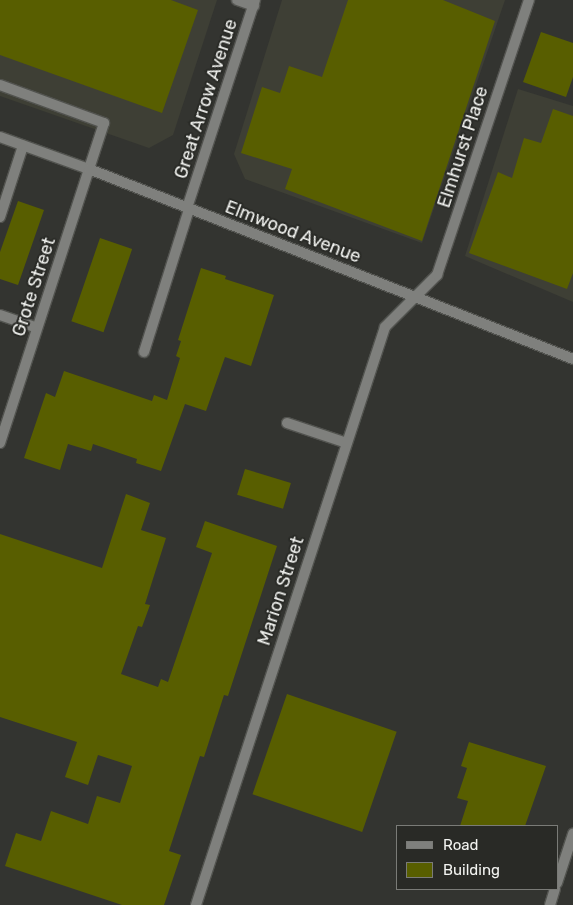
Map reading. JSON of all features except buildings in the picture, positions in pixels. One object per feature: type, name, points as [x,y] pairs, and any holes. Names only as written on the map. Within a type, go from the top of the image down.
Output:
[{"type":"street","points":[[237,0],[254,3]]},
{"type":"street","name":"Elmhurst Place","points":[[414,297],[437,275],[442,264],[529,0]]},
{"type":"street","name":"Great Arrow Avenue","points":[[144,352],[254,3]]},
{"type":"street","name":"Grote Street","points":[[0,85],[104,123],[0,443]]},
{"type":"street","name":"Elmwood Avenue","points":[[0,137],[89,169],[573,359]]},
{"type":"street","points":[[0,217],[23,146]]},
{"type":"street","name":"Marion Street","points":[[196,905],[385,327],[414,297]]},
{"type":"street","points":[[0,315],[38,328]]},
{"type":"street","points":[[287,423],[347,443]]},
{"type":"street","points":[[558,880],[573,834]]},
{"type":"street","points":[[550,905],[555,890]]},
{"type":"shaded area","points":[[0,0],[217,0],[173,135],[149,148],[0,96]]},
{"type":"shaded area","points":[[282,0],[505,0],[422,243],[245,179],[234,154]]},
{"type":"shaded area","points":[[518,89],[573,106],[573,302],[465,256]]}]
